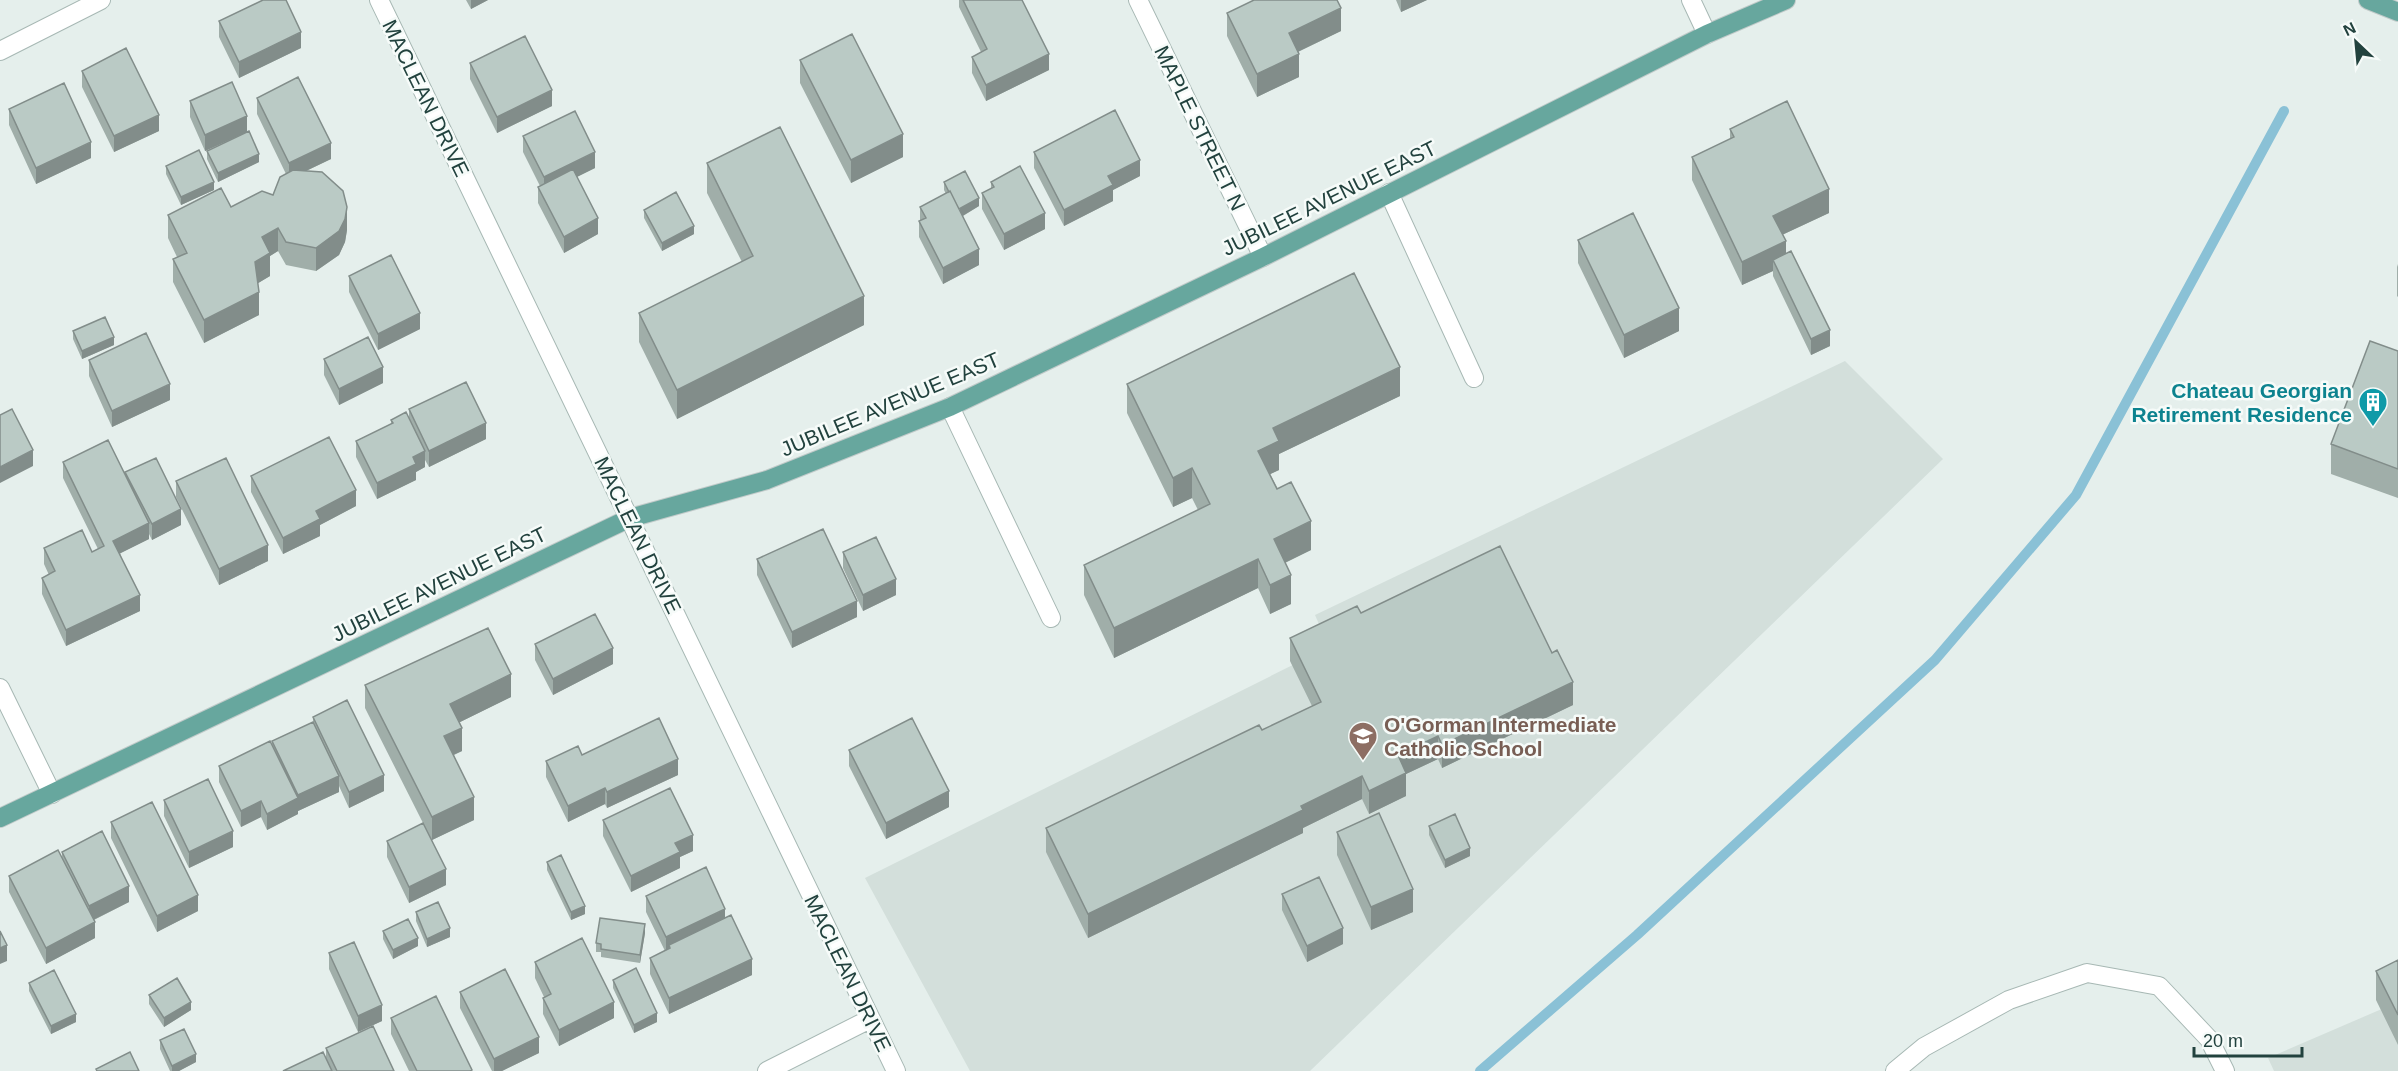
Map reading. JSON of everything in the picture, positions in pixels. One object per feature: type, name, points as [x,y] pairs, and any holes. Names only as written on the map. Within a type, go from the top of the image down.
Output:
[{"type":"main road","name":"JUBILEE AVENUE EAST","points":[[0,818],[630,518],[767,480],[950,407],[1263,257],[1707,34],[1786,0]]},
{"type":"main road","points":[[2368,0],[2398,12]]},
{"type":"street","points":[[0,51],[101,0]]},
{"type":"street","name":"MACLEAN DRIVE","points":[[379,0],[896,1071]]},
{"type":"street","name":"MAPLE STREET N","points":[[1138,0],[1263,257]]},
{"type":"street","points":[[1691,0],[1707,34]]},
{"type":"street","points":[[1389,194],[1474,378]]},
{"type":"street","points":[[950,407],[1051,618]]},
{"type":"street","points":[[0,688],[52,794]]},
{"type":"street","points":[[1895,1071],[1924,1047],[2009,1000],[2086,973],[2159,986],[2210,1039],[2225,1071]]},
{"type":"street","points":[[766,1071],[870,1019]]},
{"type":"shaded area","name":"O'Gorman Intermediate Catholic School","points":[[1845,361],[1943,459],[1310,1071],[970,1071],[865,878],[1329,647],[1315,615]]},
{"type":"shaded area","points":[[2398,1002],[2398,1071],[2274,1071],[2268,1058]]},
{"type":"building","points":[[263,0],[286,0],[301,32],[239,62],[219,21]]},
{"type":"building","points":[[963,0],[1022,0],[1049,54],[986,85],[972,57],[987,49]]},
{"type":"building","points":[[1254,0],[1337,0],[1341,8],[1289,33],[1299,54],[1257,74],[1227,13]]},
{"type":"building","points":[[852,34],[903,134],[851,160],[800,60]]},
{"type":"building","points":[[525,36],[552,90],[497,117],[470,63]]},
{"type":"building","points":[[126,48],[159,115],[114,136],[82,71]]},
{"type":"building","points":[[298,77],[331,143],[289,163],[257,98]]},
{"type":"building","points":[[232,82],[247,116],[205,135],[190,101]]},
{"type":"building","points":[[64,83],[91,142],[36,168],[9,109]]},
{"type":"building","points":[[1787,101],[1829,189],[1773,216],[1786,241],[1742,262],[1692,157],[1734,137],[1730,129]]},
{"type":"building","points":[[1115,110],[1140,160],[1108,176],[1113,185],[1064,210],[1034,152]]},
{"type":"building","points":[[575,111],[595,152],[544,177],[523,136]]},
{"type":"building","points":[[780,127],[864,296],[677,390],[639,313],[753,256],[707,163]]},
{"type":"building","points":[[249,131],[259,154],[218,173],[207,151]]},
{"type":"building","points":[[199,150],[214,182],[181,197],[166,166]]},
{"type":"building","points":[[1020,166],[1045,213],[1004,234],[982,193],[994,187],[991,182]]},
{"type":"building","points":[[573,169],[598,218],[564,237],[538,187]]},
{"type":"building","points":[[293,170],[322,172],[343,191],[347,207],[345,219],[339,231],[316,248],[286,242],[278,228],[262,237],[270,253],[255,262],[259,292],[204,320],[173,259],[187,253],[168,215],[221,188],[231,207],[262,191],[273,195],[280,177]]},
{"type":"building","points":[[965,171],[979,198],[959,209],[944,182]]},
{"type":"building","points":[[950,191],[979,249],[943,268],[919,221],[926,218],[920,207]]},
{"type":"building","points":[[676,192],[694,226],[662,243],[644,210]]},
{"type":"building","points":[[1633,213],[1679,308],[1624,335],[1578,240]]},
{"type":"building","points":[[1791,251],[1830,330],[1811,339],[1773,260]]},
{"type":"building","points":[[391,255],[420,313],[378,334],[349,276]]},
{"type":"building","points":[[1354,273],[1400,367],[1273,428],[1279,441],[1258,451],[1277,489],[1291,482],[1311,521],[1274,539],[1291,575],[1270,585],[1258,559],[1114,628],[1084,565],[1210,504],[1192,468],[1173,478],[1127,384]]},
{"type":"building","points":[[105,317],[114,337],[82,351],[73,331]]},
{"type":"building","points":[[146,333],[170,384],[112,411],[89,360]]},
{"type":"building","points":[[368,337],[383,367],[339,389],[324,359]]},
{"type":"building","name":"Chateau Georgian Retirement Residence","points":[[2370,341],[2398,351],[2398,469],[2331,444]]},
{"type":"building","points":[[466,382],[486,423],[429,451],[409,409]]},
{"type":"building","points":[[12,409],[33,450],[0,467],[0,415]]},
{"type":"building","points":[[406,412],[425,451],[413,457],[416,464],[377,483],[356,441],[393,423],[391,420]]},
{"type":"building","points":[[329,437],[356,490],[316,511],[320,519],[283,538],[251,476]]},
{"type":"building","points":[[108,440],[149,523],[113,541],[140,595],[66,630],[42,578],[55,571],[44,548],[82,530],[92,552],[104,546],[63,462]]},
{"type":"building","points":[[156,458],[181,509],[152,524],[125,472]]},
{"type":"building","points":[[226,458],[268,545],[219,569],[176,481]]},
{"type":"building","points":[[823,529],[857,601],[792,632],[757,559]]},
{"type":"building","points":[[876,537],[896,579],[863,595],[843,552]]},
{"type":"building","name":"O'Gorman Intermediate Catholic School","points":[[1500,546],[1552,653],[1557,650],[1573,682],[1442,745],[1438,736],[1398,755],[1406,773],[1369,791],[1362,776],[1301,806],[1303,810],[1088,914],[1046,828],[1259,725],[1262,730],[1321,702],[1290,638],[1357,606],[1361,613]]},
{"type":"building","points":[[595,614],[613,648],[553,679],[535,644]]},
{"type":"building","points":[[488,628],[511,674],[450,704],[462,728],[444,736],[474,797],[432,817],[365,685]]},
{"type":"building","points":[[347,700],[384,775],[349,792],[313,717]]},
{"type":"building","points":[[659,718],[678,759],[607,792],[605,788],[568,806],[546,761],[578,746],[582,755]]},
{"type":"building","points":[[912,718],[949,791],[886,823],[849,750]]},
{"type":"building","points":[[313,722],[339,776],[298,795],[272,741]]},
{"type":"building","points":[[270,741],[298,798],[267,814],[261,801],[241,811],[219,766]]},
{"type":"building","points":[[208,779],[233,831],[189,852],[164,800]]},
{"type":"building","points":[[670,788],[693,835],[675,843],[680,852],[631,876],[603,820]]},
{"type":"building","points":[[152,802],[198,895],[157,916],[111,822]]},
{"type":"building","points":[[1379,813],[1413,889],[1371,907],[1337,832]]},
{"type":"building","points":[[1455,814],[1470,848],[1445,860],[1429,826]]},
{"type":"building","points":[[423,823],[446,869],[409,887],[387,841]]},
{"type":"building","points":[[102,831],[129,886],[89,906],[62,852]]},
{"type":"building","points":[[58,850],[95,922],[46,948],[9,876]]},
{"type":"building","points":[[561,855],[585,906],[571,912],[547,862]]},
{"type":"building","points":[[706,867],[725,909],[666,937],[646,896]]},
{"type":"building","points":[[1319,877],[1343,928],[1307,946],[1282,894]]},
{"type":"building","points":[[438,902],[450,928],[427,939],[416,912]]},
{"type":"building","points":[[731,915],[752,959],[669,998],[650,958],[670,948],[669,945]]},
{"type":"building","points":[[600,918],[645,924],[640,955],[601,949],[601,944],[596,943]]},
{"type":"building","points":[[408,919],[418,938],[393,950],[383,931]]},
{"type":"building","points":[[0,931],[7,945],[0,948]]},
{"type":"building","points":[[582,938],[614,1002],[559,1030],[543,998],[551,994],[535,962]]},
{"type":"building","points":[[354,942],[382,1005],[358,1016],[329,953]]},
{"type":"building","points":[[2398,960],[2398,1015],[2376,971]]},
{"type":"building","points":[[636,968],[657,1013],[634,1025],[613,980]]},
{"type":"building","points":[[505,969],[539,1037],[494,1059],[460,992]]},
{"type":"building","points":[[54,970],[76,1014],[51,1026],[29,983]]},
{"type":"building","points":[[177,978],[191,1002],[164,1018],[149,995]]},
{"type":"building","points":[[436,996],[472,1070],[470,1071],[417,1071],[391,1018]]},
{"type":"building","points":[[373,1026],[394,1071],[337,1071],[326,1048]]},
{"type":"building","points":[[184,1029],[196,1054],[172,1066],[160,1040]]},
{"type":"building","points":[[130,1052],[139,1071],[97,1071],[96,1069]]},
{"type":"building","points":[[323,1052],[332,1071],[283,1071]]},
{"type":"waterway","points":[[1480,1071],[1637,935],[1935,660],[2076,495],[2284,111]]},
{"type":"place","name":"Chateau Georgian Retirement Residence","points":[[2373,428]]},
{"type":"place","name":"O'Gorman Intermediate Catholic School","points":[[1363,762]]}]
